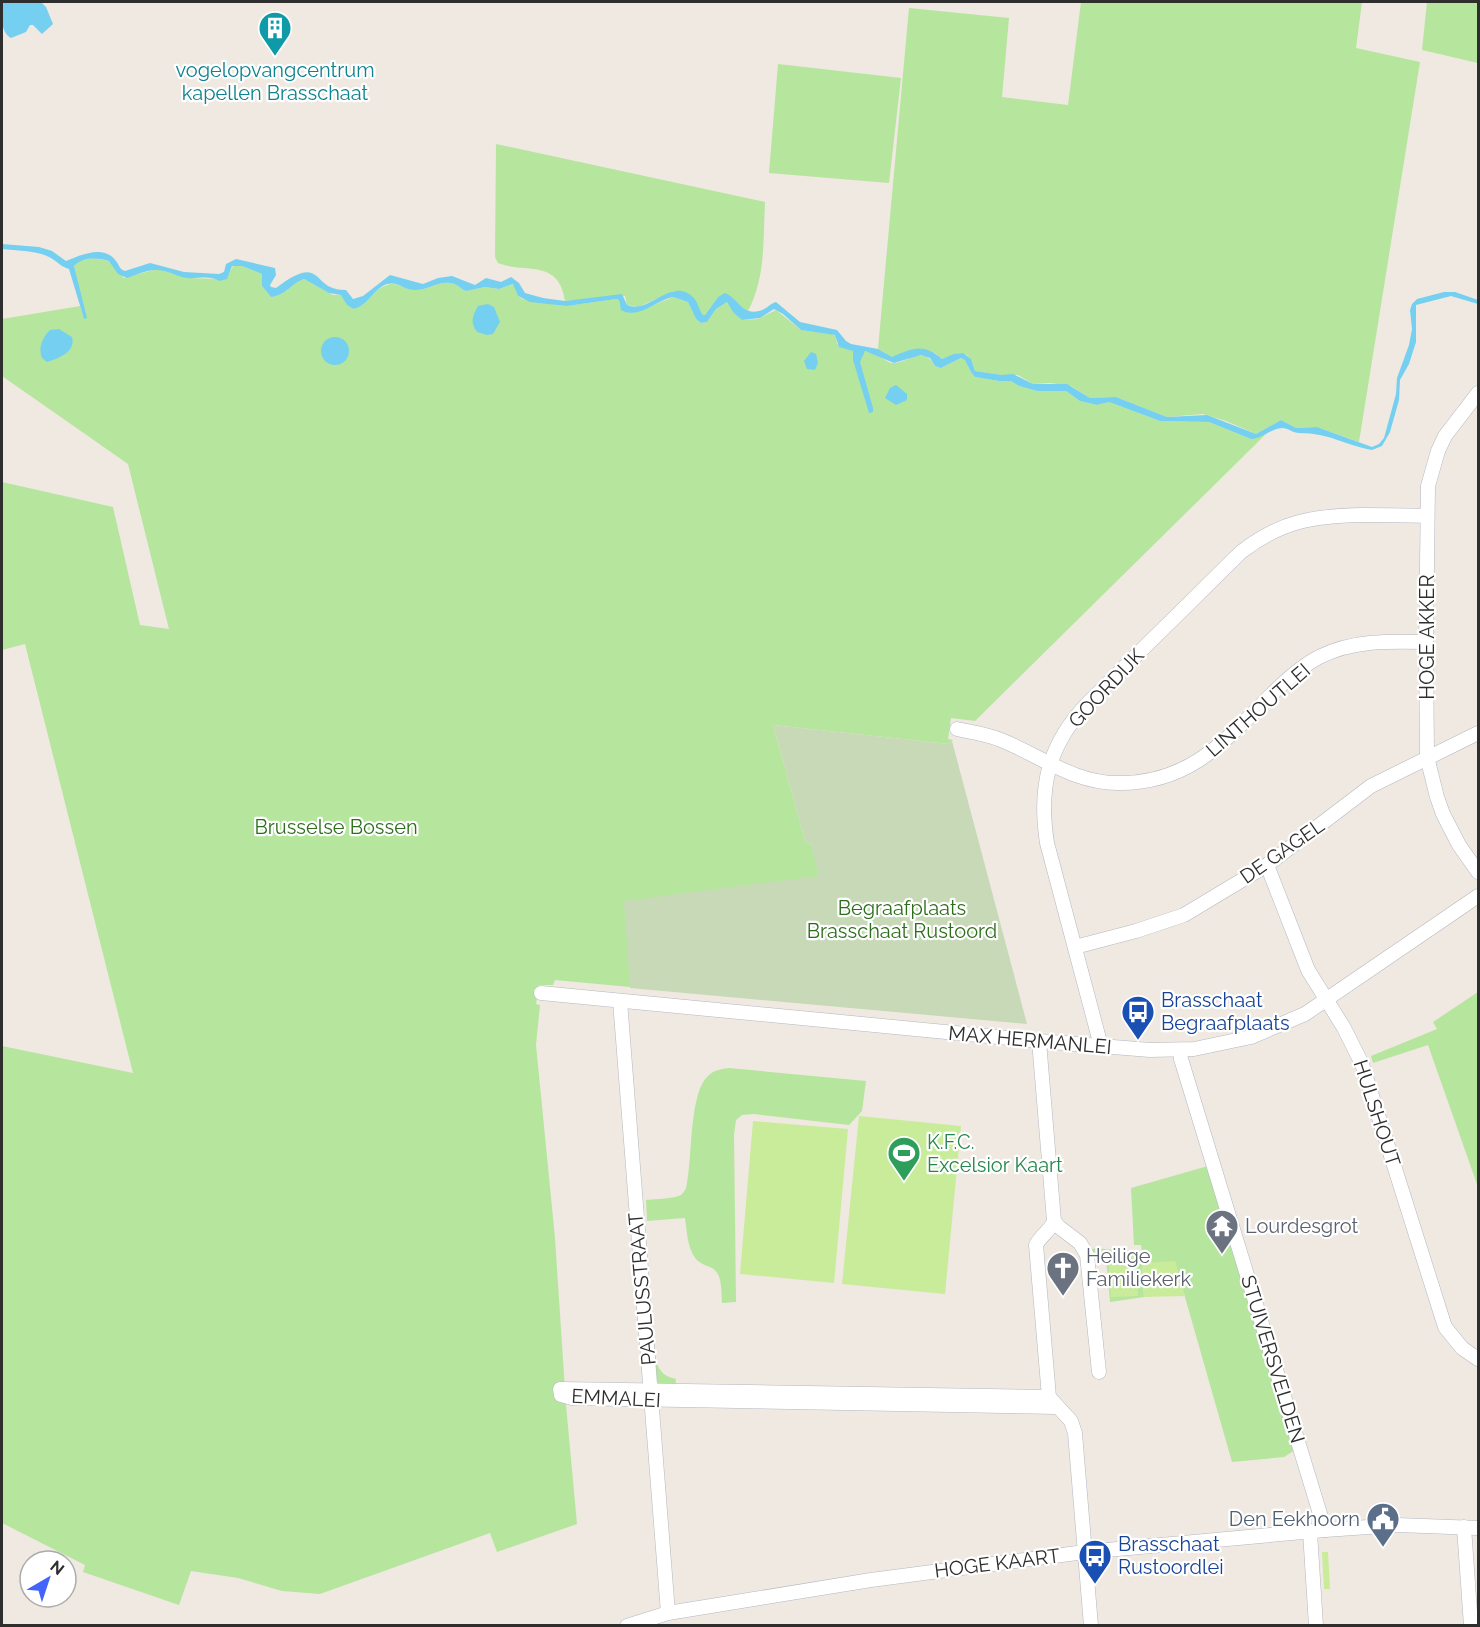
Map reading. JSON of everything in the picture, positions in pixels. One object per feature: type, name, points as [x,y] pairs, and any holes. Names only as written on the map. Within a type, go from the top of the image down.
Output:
[{"type":"street","name":"HOGE AKKER","points":[[1476,397],[1456,420],[1438,452],[1428,486],[1426,642],[1427,757],[1443,814],[1459,845],[1479,872]]},
{"type":"street","name":"GOORDIJK","points":[[1101,1046],[1044,825],[1044,787],[1050,764],[1061,739],[1083,709],[1241,552],[1254,542],[1287,524],[1320,516],[1427,516]]},
{"type":"street","name":"LINTHOUTLEI","points":[[957,729],[1000,740],[1069,774],[1110,783],[1137,783],[1172,775],[1218,748],[1293,675],[1319,657],[1370,642],[1426,642]]},
{"type":"street","name":"DE GAGEL","points":[[1075,947],[1184,915],[1267,865],[1371,786],[1479,733]]},
{"type":"street","name":"HULSHOUT","points":[[1267,865],[1315,984],[1344,1028],[1362,1064],[1445,1327],[1462,1348],[1479,1359]]},
{"type":"street","name":"MAX HERMANLEI","points":[[541,993],[1039,1041],[1150,1050],[1180,1050],[1209,1047],[1251,1037],[1296,1018],[1326,1001],[1479,896]]},
{"type":"street","name":"PAULUSSTRAAT","points":[[620,1001],[668,1613]]},
{"type":"street","points":[[1039,1041],[1054,1221],[1036,1245],[1053,1402],[1071,1421],[1075,1433],[1091,1626]]},
{"type":"street","name":"STUIVERSVELDEN","points":[[1180,1050],[1324,1530]]},
{"type":"street","points":[[1054,1221],[1080,1243],[1087,1255],[1099,1372]]},
{"type":"street","name":"EMMALEI","points":[[651,1395],[572,1398],[561,1395],[560,1389],[651,1395],[1053,1402]]},
{"type":"street","name":"HOGE KAART","points":[[627,1626],[668,1613],[871,1580],[1085,1552],[1397,1525],[1479,1528]]},
{"type":"street","points":[[1464,1527],[1471,1626]]},
{"type":"street","points":[[1310,1532],[1316,1626]]},
{"type":"green space","points":[[1081,2],[1362,2],[1356,48],[1420,62],[1359,442],[1317,427],[1296,428],[1281,420],[1256,434],[1203,414],[1167,417],[1116,397],[1090,398],[1071,386],[1050,383],[1033,384],[1018,375],[975,371],[970,358],[963,354],[942,359],[935,353],[892,357],[878,349],[909,8],[1009,18],[1002,97],[1068,105]]},
{"type":"green space","points":[[1427,2],[1478,2],[1478,63],[1422,50]]},
{"type":"green space","points":[[778,64],[901,78],[889,183],[769,173]]},
{"type":"green space","points":[[496,144],[765,202],[761,271],[748,311],[725,294],[718,297],[705,315],[702,315],[694,299],[674,291],[638,307],[627,305],[625,296],[565,301],[562,287],[549,273],[498,263],[495,257]]},
{"type":"green space","name":"Brusselse Bossen","points":[[93,258],[109,261],[124,278],[157,269],[190,278],[218,279],[227,277],[233,266],[242,266],[262,274],[262,286],[271,297],[304,279],[333,295],[341,295],[354,309],[364,304],[378,290],[387,285],[394,284],[410,290],[418,290],[441,283],[455,284],[466,291],[485,287],[499,289],[514,284],[518,296],[522,299],[567,306],[616,299],[619,300],[620,306],[645,309],[673,297],[688,302],[696,319],[701,323],[707,322],[716,309],[727,302],[742,320],[758,319],[776,310],[801,330],[832,334],[836,336],[837,344],[868,352],[890,363],[921,355],[926,356],[935,366],[943,367],[961,358],[965,359],[975,377],[1011,381],[1037,391],[1066,391],[1080,401],[1097,405],[1109,402],[1160,421],[1209,422],[1251,439],[1266,434],[975,721],[951,718],[948,739],[953,740],[949,744],[773,725],[806,844],[811,843],[856,1008],[555,980],[553,985],[539,985],[536,1004],[540,1005],[536,1045],[555,1238],[566,1405],[577,1524],[497,1552],[490,1533],[320,1594],[282,1591],[238,1578],[191,1571],[179,1605],[83,1572],[85,1565],[78,1561],[78,1549],[53,1549],[2,1523],[2,1046],[133,1073],[25,644],[2,650],[2,482],[113,507],[140,625],[169,629],[128,464],[2,376],[2,319],[80,306],[84,319],[74,266],[80,261]]},
{"type":"green space","name":"Begraafplaats Brasschaat Rustoord","points":[[773,725],[949,744],[952,741],[1027,1024],[630,988],[624,901],[819,876],[811,843],[806,844]]},
{"type":"green space","points":[[1478,992],[1478,1187],[1428,1045],[1373,1063],[1371,1056],[1437,1029],[1433,1022]]},
{"type":"green space","points":[[729,1068],[866,1081],[862,1111],[849,1125],[754,1114],[742,1115],[736,1120],[734,1135],[736,1302],[722,1303],[718,1274],[712,1268],[699,1262],[693,1255],[685,1218],[647,1221],[646,1200],[679,1196],[685,1190],[698,1095],[702,1084],[710,1074]]},
{"type":"green space","name":"K.F.C. Excelsior Kaart","points":[[859,1116],[961,1126],[945,1294],[842,1284]]},
{"type":"green space","points":[[753,1121],[848,1129],[834,1283],[740,1274]]},
{"type":"green space","points":[[1208,1166],[1295,1450],[1284,1457],[1232,1462],[1175,1262],[1146,1263],[1143,1260],[1141,1245],[1134,1245],[1131,1188]]},
{"type":"green space","points":[[1095,1248],[1135,1252],[1138,1255],[1138,1263],[1142,1263],[1144,1297],[1110,1302],[1106,1257],[1093,1256],[1091,1250]]},
{"type":"green space","points":[[1108,1256],[1134,1256],[1138,1296],[1111,1297]]},
{"type":"green space","points":[[1175,1261],[1185,1296],[1144,1297],[1142,1263]]},
{"type":"green space","points":[[651,1338],[654,1338],[657,1364],[663,1373],[676,1379],[675,1388],[660,1385],[655,1379]]},
{"type":"green space","points":[[1322,1552],[1328,1552],[1330,1589],[1324,1589]]},
{"type":"water","points":[[2,2],[41,2],[46,7],[53,24],[42,34],[30,25],[26,32],[11,38],[3,27]]},
{"type":"water","points":[[2,244],[39,247],[52,251],[66,261],[92,252],[105,253],[125,271],[150,263],[184,272],[219,274],[224,272],[226,264],[236,259],[275,268],[276,275],[271,287],[276,288],[303,273],[310,273],[335,289],[346,290],[353,299],[363,296],[390,275],[423,284],[452,276],[475,285],[486,278],[501,282],[511,277],[519,283],[525,293],[543,298],[565,301],[622,294],[627,305],[635,307],[669,293],[686,292],[694,298],[703,315],[718,297],[725,293],[744,309],[753,312],[776,302],[800,322],[837,330],[851,344],[878,349],[892,357],[918,349],[929,351],[942,359],[963,353],[971,359],[975,371],[1002,375],[1013,374],[1033,384],[1067,384],[1090,398],[1116,397],[1167,417],[1207,415],[1256,434],[1281,420],[1296,428],[1317,427],[1372,447],[1384,438],[1396,394],[1397,378],[1409,345],[1412,329],[1410,310],[1412,304],[1417,299],[1444,292],[1455,292],[1478,300],[1478,304],[1451,296],[1416,305],[1416,342],[1409,364],[1400,380],[1399,400],[1390,432],[1382,446],[1372,450],[1328,437],[1297,433],[1282,428],[1251,439],[1209,422],[1160,421],[1109,402],[1097,405],[1080,401],[1066,391],[1037,391],[1011,381],[975,377],[965,360],[961,358],[941,368],[935,366],[930,358],[921,355],[894,363],[865,351],[860,362],[873,408],[873,412],[869,413],[853,360],[853,351],[839,347],[835,335],[801,330],[774,309],[760,318],[742,320],[727,302],[716,309],[707,322],[701,323],[696,319],[688,302],[673,297],[634,313],[621,310],[619,300],[616,299],[567,306],[530,302],[518,296],[513,284],[499,289],[485,287],[466,291],[450,283],[414,290],[391,283],[382,286],[364,304],[354,309],[347,305],[341,295],[329,293],[304,279],[271,297],[262,286],[262,274],[242,266],[232,266],[227,279],[219,281],[208,278],[187,278],[158,270],[127,278],[118,274],[109,261],[95,258],[86,259],[74,266],[87,318],[84,319],[69,269],[44,255],[2,249]]},
{"type":"water","points":[[488,304],[494,307],[500,322],[493,334],[487,335],[477,332],[473,319],[478,306]]},
{"type":"water","points":[[59,329],[72,337],[73,342],[66,354],[47,362],[42,358],[40,351],[42,343],[50,330]]},
{"type":"water","points":[[335,337],[345,341],[349,351],[345,361],[335,365],[325,361],[321,351],[325,341]]},
{"type":"water","points":[[811,352],[816,354],[818,363],[815,370],[807,369],[804,361]]},
{"type":"water","points":[[896,385],[907,394],[907,400],[896,405],[885,398],[890,388]]},
{"type":"place","name":"vogelopvangcentrum kapellen Brasschaat","points":[[275,57]]},
{"type":"place","name":"Brasschaat Begraafplaats","points":[[1138,1041]]},
{"type":"place","name":"K.F.C. Excelsior Kaart","points":[[904,1182]]},
{"type":"place","name":"Lourdesgrot","points":[[1222,1255]]},
{"type":"place","name":"Heilige Familiekerk","points":[[1063,1297]]},
{"type":"place","name":"Den Eekhoorn","points":[[1383,1548]]},
{"type":"place","name":"Brasschaat Rustoordlei","points":[[1095,1585]]}]
